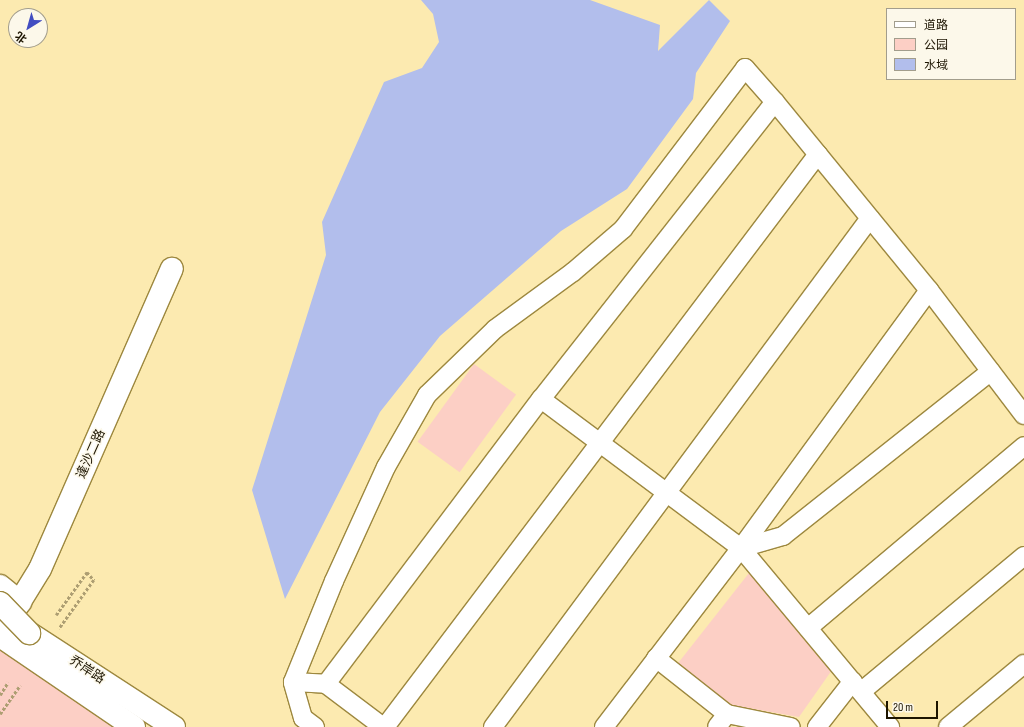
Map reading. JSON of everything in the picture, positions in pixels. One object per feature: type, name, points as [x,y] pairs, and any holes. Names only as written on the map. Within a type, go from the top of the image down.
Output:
[{"type":"street","points":[[315,727],[303,718],[294,682],[334,582],[386,467],[427,396],[495,329],[573,272],[623,229],[745,68],[775,102],[929,290],[1024,414]]},
{"type":"street","points":[[326,684],[541,400],[775,102]]},
{"type":"street","points":[[294,682],[326,684],[384,727],[600,444],[818,154]]},
{"type":"street","points":[[493,727],[870,218]]},
{"type":"street","name":"逢沙二路","points":[[10,603],[40,569],[172,269]]},
{"type":"street","points":[[604,727],[741,548],[929,290]]},
{"type":"street","points":[[741,548],[783,536],[991,371]]},
{"type":"street","points":[[541,400],[741,548],[890,727]]},
{"type":"street","points":[[808,628],[1024,446]]},
{"type":"street","points":[[816,727],[857,686],[1024,556]]},
{"type":"street","points":[[0,586],[10,603],[7,633]]},
{"type":"street","name":"乔岸路","points":[[7,633],[134,727]]},
{"type":"street","name":"乔岸路","points":[[7,633],[174,727]]},
{"type":"street","points":[[656,658],[722,720],[791,727]]},
{"type":"street","points":[[948,727],[1024,664]]},
{"type":"path","points":[[54,636],[94,580],[87,572],[56,615]]},
{"type":"path","points":[[0,694],[8,682]]},
{"type":"path","points":[[0,714],[20,685]]},
{"type":"green space","points":[[474,364],[516,395],[460,472],[418,442]]},
{"type":"green space","points":[[749,573],[832,670],[799,717],[731,705],[675,667]]},
{"type":"green space","points":[[0,637],[134,727],[0,727]]},
{"type":"water","points":[[421,0],[590,0],[660,25],[658,51],[709,0],[730,21],[696,73],[693,99],[627,189],[561,231],[440,336],[380,412],[285,599],[252,490],[326,255],[322,222],[384,82],[422,68],[439,42],[433,14]]}]
